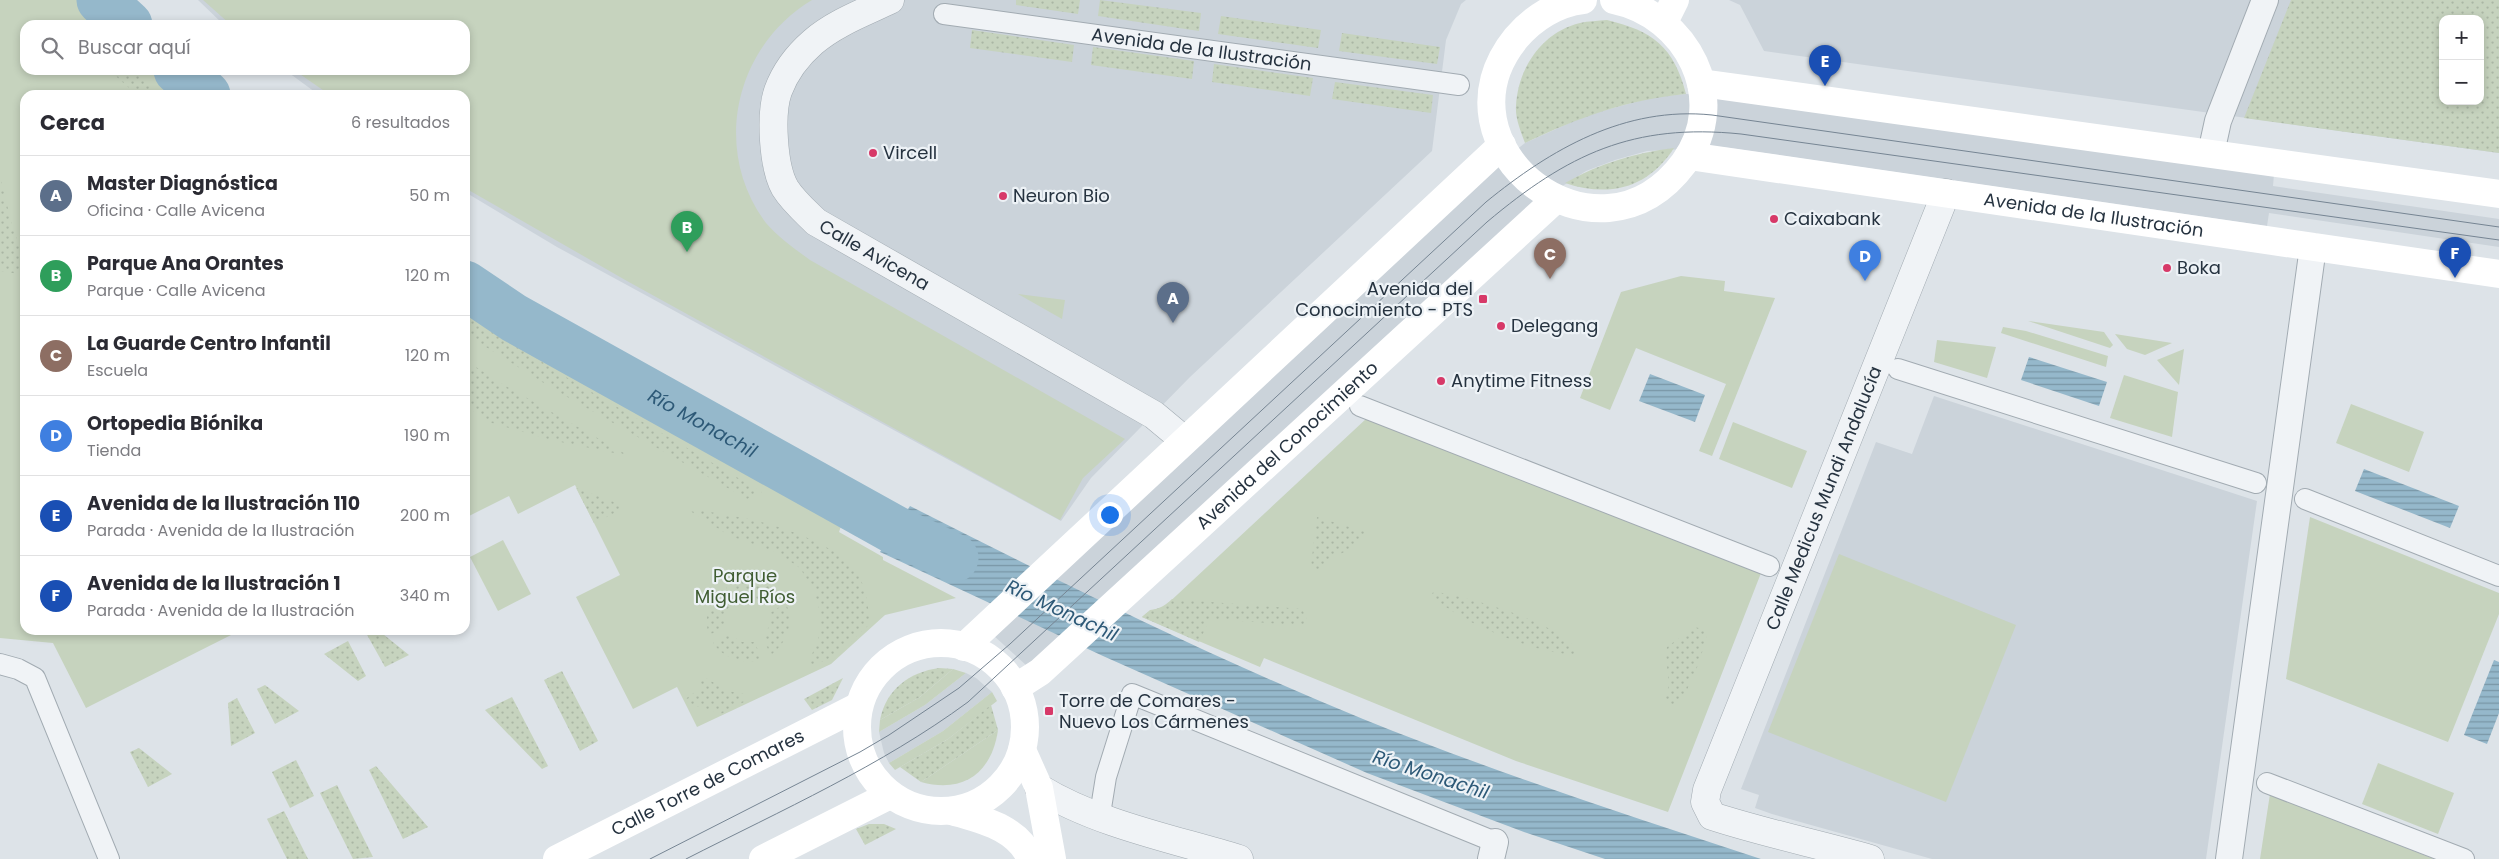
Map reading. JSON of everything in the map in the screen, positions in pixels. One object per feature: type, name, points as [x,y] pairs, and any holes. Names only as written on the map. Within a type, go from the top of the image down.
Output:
[{"type":"main road","points":[[1583,0],[1558,6],[1541,15],[1524,29],[1510,46],[1500,66],[1494,87],[1495,126],[1510,160],[1526,180],[1556,199],[1594,208],[1631,202],[1648,195],[1664,184],[1689,156],[1701,122],[1701,83],[1688,50],[1669,11],[1641,8],[1615,0]]},
{"type":"main road","points":[[1701,83],[2499,194]]},
{"type":"main road","points":[[964,647],[986,624],[1053,564],[1502,145]]},
{"type":"main road","name":"Avenida de la Ilustración","points":[[1689,156],[2499,274]]},
{"type":"main road","name":"Avenida del Conocimiento","points":[[1015,688],[1040,672],[1556,199]]},
{"type":"main road","points":[[952,811],[984,800],[1008,778],[1022,750],[1025,718],[1015,688],[1003,670],[992,660],[964,647],[942,643],[920,646],[899,654],[874,676],[859,706],[856,729],[860,752],[866,768],[876,782],[890,795],[920,809],[952,811],[992,822],[1011,834],[1028,852],[1031,859]]},
{"type":"main road","name":"Calle Torre de Comares","points":[[558,859],[859,706]]},
{"type":"main road","points":[[1022,750],[1039,788],[1052,859]]},
{"type":"main road","points":[[763,859],[890,795]]},
{"type":"street","name":"Calle Avicena","points":[[890,0],[839,25],[814,41],[797,58],[784,77],[777,93],[773,134],[776,163],[785,188],[816,222],[1154,415],[1184,440]]},
{"type":"street","points":[[2211,153],[2218,121],[2265,0]]},
{"type":"street","name":"Avenida de la Ilustración","points":[[944,14],[1459,85]]},
{"type":"street","name":"Calle Medicus Mundi Andalucía","points":[[1870,859],[1794,838],[1763,832],[1712,816],[1706,802],[1707,790],[1780,570],[1946,193]]},
{"type":"street","points":[[2229,859],[2313,247]]},
{"type":"street","points":[[1898,369],[2256,482]]},
{"type":"street","points":[[1360,406],[1780,570]]},
{"type":"street","points":[[2305,499],[2499,576]]},
{"type":"street","points":[[0,664],[18,669],[35,678],[109,859]]},
{"type":"street","points":[[1101,808],[1106,777],[1132,694],[1493,851]]},
{"type":"street","points":[[2267,783],[2464,859]]},
{"type":"street","points":[[1039,788],[1052,796],[1101,817],[1239,859]]},
{"type":"shaded area","points":[[198,0],[1466,0],[1461,4],[1446,40],[1432,151],[1190,377],[1091,478],[1061,521],[557,247],[470,195],[470,90],[312,90],[292,75],[470,75],[470,20],[219,20]]},
{"type":"shaded area","points":[[1729,0],[2499,0],[2499,153],[1764,51],[1740,5]]},
{"type":"shaded area","points":[[1686,94],[1730,96],[2274,174],[2273,186],[2499,219],[2499,247],[2269,213],[2267,226],[1723,147],[1647,151],[1586,171],[1528,208],[1027,666],[993,635],[1492,169],[1525,143],[1587,115],[1654,97]]},
{"type":"shaded area","points":[[1934,396],[2257,501],[2206,859],[1932,859],[1755,808],[1759,795],[1741,789],[1876,442],[1912,454]]},
{"type":"shaded area","points":[[966,673],[976,678],[992,692],[943,731],[889,763],[884,753],[879,732],[925,705]]},
{"type":"green space","points":[[0,0],[80,0],[102,20],[20,20],[20,75],[165,75],[181,90],[20,90],[20,635],[231,635],[86,708],[53,643],[0,638]]},
{"type":"green space","points":[[203,0],[812,0],[786,20],[765,44],[749,72],[740,101],[736,132],[739,164],[749,194],[766,223],[781,238],[810,260],[1125,439],[1083,478],[1060,520],[627,281],[470,191],[470,90],[323,90],[301,75],[470,75],[470,20],[225,20]]},
{"type":"green space","points":[[1016,0],[1080,0],[1078,14],[1016,5]]},
{"type":"green space","points":[[1100,0],[1201,13],[1199,31],[1098,16]]},
{"type":"green space","points":[[2291,0],[2499,0],[2499,153],[2244,118]]},
{"type":"green space","points":[[1221,16],[1321,30],[1318,48],[1218,34]]},
{"type":"green space","points":[[1607,20],[1637,30],[1659,44],[1675,64],[1686,94],[1623,105],[1565,125],[1525,143],[1517,120],[1516,106],[1522,78],[1534,54],[1554,34],[1566,28],[1583,22]]},
{"type":"green space","points":[[972,30],[1074,45],[1072,62],[970,48]]},
{"type":"green space","points":[[1342,33],[1440,47],[1437,64],[1339,51]]},
{"type":"green space","points":[[1093,47],[1194,61],[1192,79],[1091,65]]},
{"type":"green space","points":[[1214,64],[1313,78],[1310,96],[1212,82]]},
{"type":"green space","points":[[115,75],[139,75],[156,90],[131,90]]},
{"type":"green space","points":[[1335,82],[1433,95],[1431,113],[1332,99]]},
{"type":"green space","points":[[1674,148],[1664,162],[1652,172],[1640,181],[1627,186],[1597,189],[1565,183],[1605,164],[1645,153]]},
{"type":"green space","points":[[0,176],[13,229],[20,246],[20,274],[0,271]]},
{"type":"green space","points":[[1681,276],[1725,281],[1724,291],[1775,298],[1712,456],[1699,451],[1726,384],[1636,348],[1610,410],[1580,398],[1621,292]]},
{"type":"green space","points":[[1018,294],[1065,300],[1062,319]]},
{"type":"green space","name":"Parque Miguel Ríos","points":[[470,300],[550,351],[843,520],[839,532],[883,557],[883,560],[956,598],[885,615],[831,664],[697,727],[677,687],[633,709],[576,597],[620,575],[575,485],[518,514],[509,496],[470,516]]},
{"type":"green space","points":[[470,316],[566,377],[762,492],[747,499],[555,390],[470,337]]},
{"type":"green space","points":[[2028,321],[2104,332],[2113,345],[2110,348]]},
{"type":"green space","points":[[2003,327],[2026,331],[2108,356],[2106,367],[2001,333]]},
{"type":"green space","points":[[2115,334],[2172,343],[2145,355],[2127,349]]},
{"type":"green space","points":[[1937,340],[1996,347],[1987,378],[1934,362]]},
{"type":"green space","points":[[2184,349],[2179,385],[2157,360]]},
{"type":"green space","points":[[470,363],[504,385],[629,456],[551,440],[492,423],[470,409]]},
{"type":"green space","points":[[2124,375],[2178,392],[2172,437],[2110,418]]},
{"type":"green space","points":[[2351,404],[2424,432],[2409,472],[2336,443]]},
{"type":"green space","points":[[1367,418],[1761,573],[1668,812],[1516,761],[1264,658],[1260,667],[1142,617],[1150,610],[1163,608]]},
{"type":"green space","points":[[1733,422],[1807,451],[1792,488],[1719,459]]},
{"type":"green space","points":[[576,488],[612,501],[623,509],[594,523]]},
{"type":"green space","points":[[687,509],[740,517],[791,531],[843,557],[857,573],[863,586],[870,624],[835,655],[827,660],[808,665],[819,636],[820,612],[814,591],[800,568],[776,552],[730,536]]},
{"type":"green space","points":[[1317,517],[1366,532],[1348,550],[1325,562],[1324,568],[1318,573],[1311,565]]},
{"type":"green space","points":[[2310,517],[2499,593],[2499,614],[2448,742],[2286,679]]},
{"type":"green space","points":[[503,540],[531,594],[498,611],[470,557]]},
{"type":"green space","points":[[1839,554],[2016,625],[1946,802],[1768,732]]},
{"type":"green space","points":[[740,579],[769,584],[782,596],[766,605],[754,597],[740,597],[732,581]]},
{"type":"green space","points":[[725,585],[733,601],[725,613],[725,627],[709,635],[707,614],[715,596]]},
{"type":"green space","points":[[1436,592],[1469,599],[1537,622],[1556,632],[1570,643],[1578,653],[1566,654],[1547,651],[1500,635],[1456,614],[1440,603],[1432,593]]},
{"type":"green space","points":[[1172,599],[1302,609],[1310,626],[1210,619],[1199,642],[1142,617],[1150,611],[1164,606]]},
{"type":"green space","points":[[786,603],[789,618],[788,632],[782,644],[771,655],[762,637],[769,627],[770,613]]},
{"type":"green space","points":[[1694,627],[1708,630],[1703,650],[1696,670],[1682,698],[1676,706],[1671,706],[1665,699],[1668,687],[1667,647]]},
{"type":"green space","points":[[729,634],[742,642],[754,642],[763,660],[742,661],[723,653],[713,643]]},
{"type":"green space","points":[[367,635],[384,635],[409,655],[385,667]]},
{"type":"green space","points":[[348,641],[366,676],[358,681],[324,654]]},
{"type":"green space","points":[[939,668],[953,669],[920,697],[880,720],[888,699],[901,684],[918,673]]},
{"type":"green space","points":[[953,669],[966,673],[925,705],[879,732],[880,720],[920,697]]},
{"type":"green space","points":[[562,671],[598,741],[580,751],[544,680]]},
{"type":"green space","points":[[704,677],[728,691],[744,694],[746,697],[744,702],[721,714],[684,700],[702,687],[697,682]]},
{"type":"green space","points":[[843,678],[832,700],[812,710],[804,699]]},
{"type":"green space","points":[[265,685],[299,711],[275,724],[257,689]]},
{"type":"green space","points":[[992,692],[997,701],[948,739],[895,770],[889,763],[943,731]]},
{"type":"green space","points":[[512,697],[548,766],[542,769],[485,710]]},
{"type":"green space","points":[[237,698],[255,733],[231,746],[228,703]]},
{"type":"green space","points":[[991,705],[998,730],[921,782],[900,767],[948,739]]},
{"type":"green space","points":[[998,730],[995,745],[989,758],[973,776],[963,782],[950,785],[921,782]]},
{"type":"green space","points":[[139,748],[172,774],[148,787],[130,752]]},
{"type":"green space","points":[[296,760],[314,796],[290,808],[272,772]]},
{"type":"green space","points":[[2378,763],[2454,793],[2438,834],[2362,804]]},
{"type":"green space","points":[[376,766],[428,827],[403,839],[369,770]]},
{"type":"green space","points":[[337,785],[373,857],[353,859],[320,793]]},
{"type":"green space","points":[[2270,794],[2434,859],[2260,859]]},
{"type":"green space","points":[[284,811],[308,859],[287,859],[267,819]]},
{"type":"green space","points":[[869,824],[884,824],[896,829],[865,845],[856,829]]},
{"type":"water","points":[[2029,357],[2107,382],[2099,406],[2021,380]]},
{"type":"water","points":[[1650,374],[1705,395],[1695,422],[1639,401]]},
{"type":"water","points":[[2364,469],[2459,506],[2450,528],[2355,491]]},
{"type":"water","points":[[910,506],[1078,590],[1191,644],[1305,695],[1511,775],[1761,859],[1605,859],[1524,832],[1367,773],[1103,656],[880,552]]},
{"type":"water","points":[[2494,660],[2499,662],[2499,713],[2487,744],[2464,735]]},
{"type":"waterway","name":"Río Monachil","points":[[101,0],[123,20]]},
{"type":"waterway","name":"Río Monachil","points":[[184,75],[200,90]]},
{"type":"waterway","name":"Río Monachil","points":[[470,288],[514,318],[895,530],[954,558]]},
{"type":"tram line","points":[[650,859],[860,752],[959,688],[1010,644],[1486,202],[1536,165],[1563,149],[1591,135],[1619,125],[1649,117],[1680,114],[1712,115],[2499,227]]},
{"type":"tram line","points":[[686,859],[866,767],[901,747],[968,702],[1487,222],[1546,178],[1574,161],[1604,148],[1635,139],[1667,134],[1702,132],[1741,134],[2499,240]]},
{"type":"place","name":"Avenida de la Ilustración 110","points":[[1825,86]]},
{"type":"place","name":"Vircell","points":[[873,153]]},
{"type":"place","name":"Neuron Bio","points":[[1003,196]]},
{"type":"place","name":"Caixabank","points":[[1774,219]]},
{"type":"place","name":"Parque Ana Orantes","points":[[687,252]]},
{"type":"place","name":"Boka","points":[[2167,268]]},
{"type":"place","name":"Avenida de la Ilustración 1","points":[[2455,278]]},
{"type":"place","name":"La Guarde Centro Infantil","points":[[1550,279]]},
{"type":"place","name":"Ortopedia Biónika","points":[[1865,281]]},
{"type":"place","name":"Avenida del Conocimiento - PTS","points":[[1483,299]]},
{"type":"place","name":"Master Diagnóstica","points":[[1173,323]]},
{"type":"place","name":"Delegang","points":[[1501,326]]},
{"type":"place","name":"Anytime Fitness","points":[[1441,381]]},
{"type":"place","name":"Torre de Comares - Nuevo Los Cármenes","points":[[1049,711]]}]
